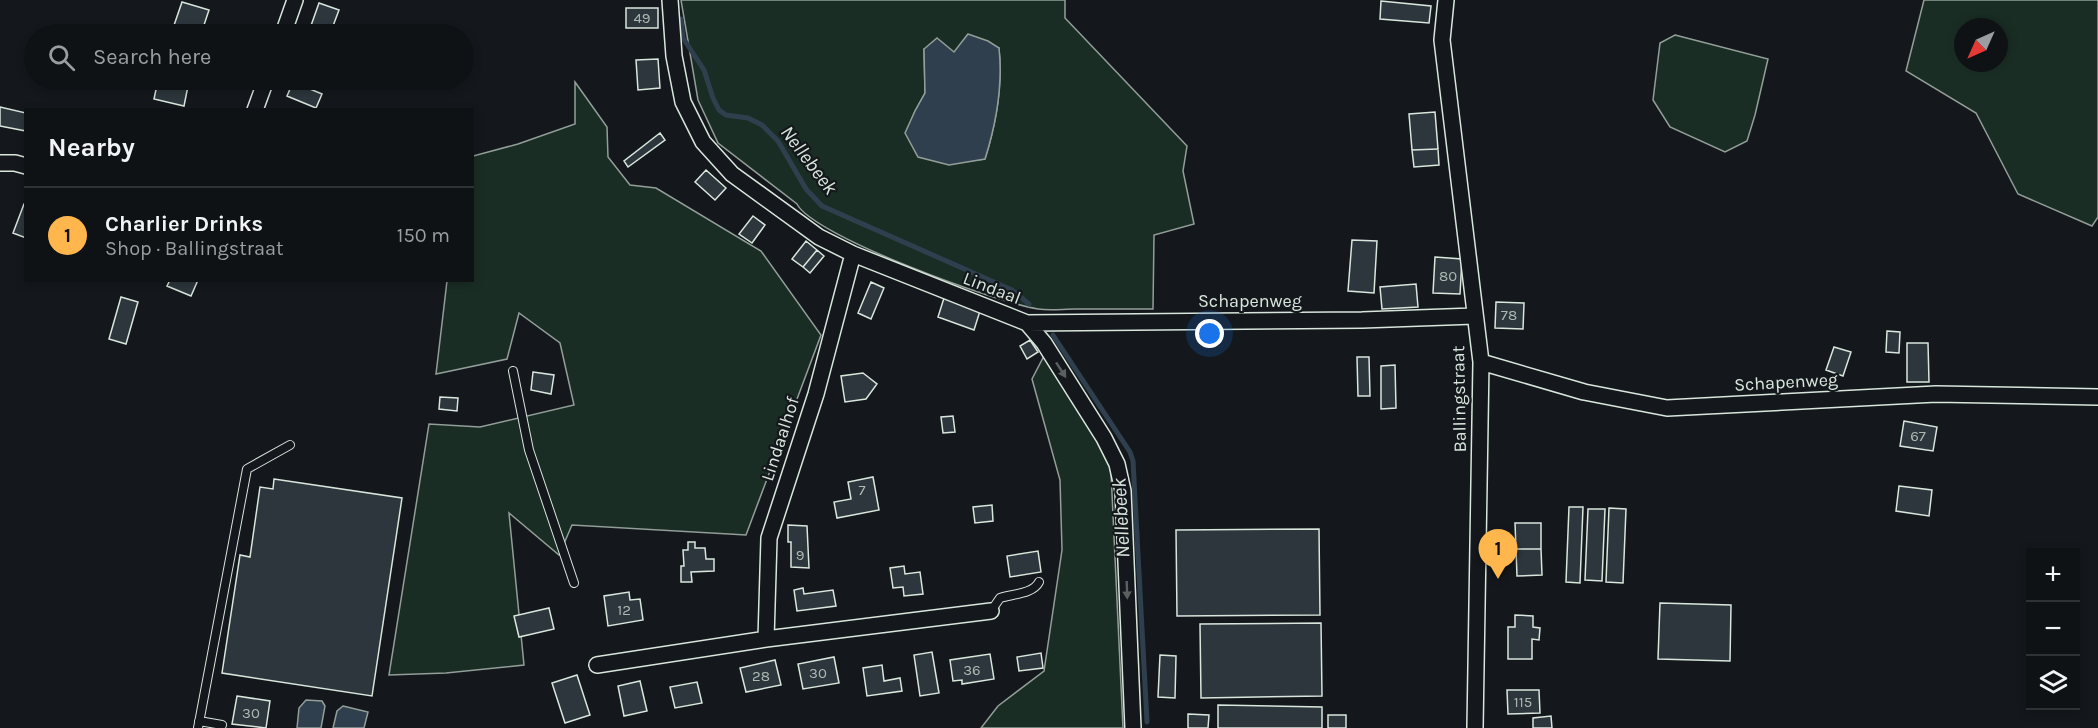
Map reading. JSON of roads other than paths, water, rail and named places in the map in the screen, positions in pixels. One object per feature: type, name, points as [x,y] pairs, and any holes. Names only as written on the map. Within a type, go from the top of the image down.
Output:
[{"type":"street","points":[[287,24],[295,0]]},
{"type":"street","name":"Lindaal","points":[[670,0],[674,57],[683,102],[703,142],[732,174],[819,237],[854,255],[1027,322],[1044,343],[1104,438],[1117,464],[1123,491],[1133,728]]},
{"type":"street","name":"Ballingstraat","points":[[1446,0],[1442,40],[1481,362],[1475,728]]},
{"type":"street","points":[[256,108],[262,90]]},
{"type":"street","points":[[0,163],[24,165]]},
{"type":"street","name":"Lindaalhof","points":[[766,639],[769,538],[816,394],[854,255]]},
{"type":"street","name":"Schapenweg","points":[[1027,322],[1362,320],[1474,316]]},
{"type":"street","name":"Schapenweg","points":[[1481,362],[1584,392],[1667,408],[1936,394],[2098,397]]},
{"type":"street","points":[[597,665],[766,639],[991,611]]},
{"type":"lane","points":[[513,371],[529,450],[574,583]]},
{"type":"lane","points":[[222,725],[198,724],[247,469],[290,445]]},
{"type":"lane","points":[[991,611],[1000,598],[1030,591],[1038,586],[1039,582]]},
{"type":"water","points":[[968,34],[988,41],[999,48],[998,104],[985,159],[949,165],[918,157],[905,133],[925,93],[924,49],[937,38],[954,52]]},
{"type":"water","points":[[306,700],[322,701],[325,706],[321,728],[297,728],[299,708]]},
{"type":"water","points":[[343,706],[368,712],[364,728],[333,728],[337,711]]},
{"type":"waterway","name":"Nellebeek","points":[[681,19],[683,38],[704,70],[719,110],[726,115],[748,118],[762,125],[778,141],[806,189],[822,206],[1012,290],[1029,304]]},
{"type":"waterway","name":"Nellebeek","points":[[1053,335],[1130,452],[1133,461],[1147,722]]},
{"type":"place","name":"Charlier Drinks","points":[[1498,579]]}]
